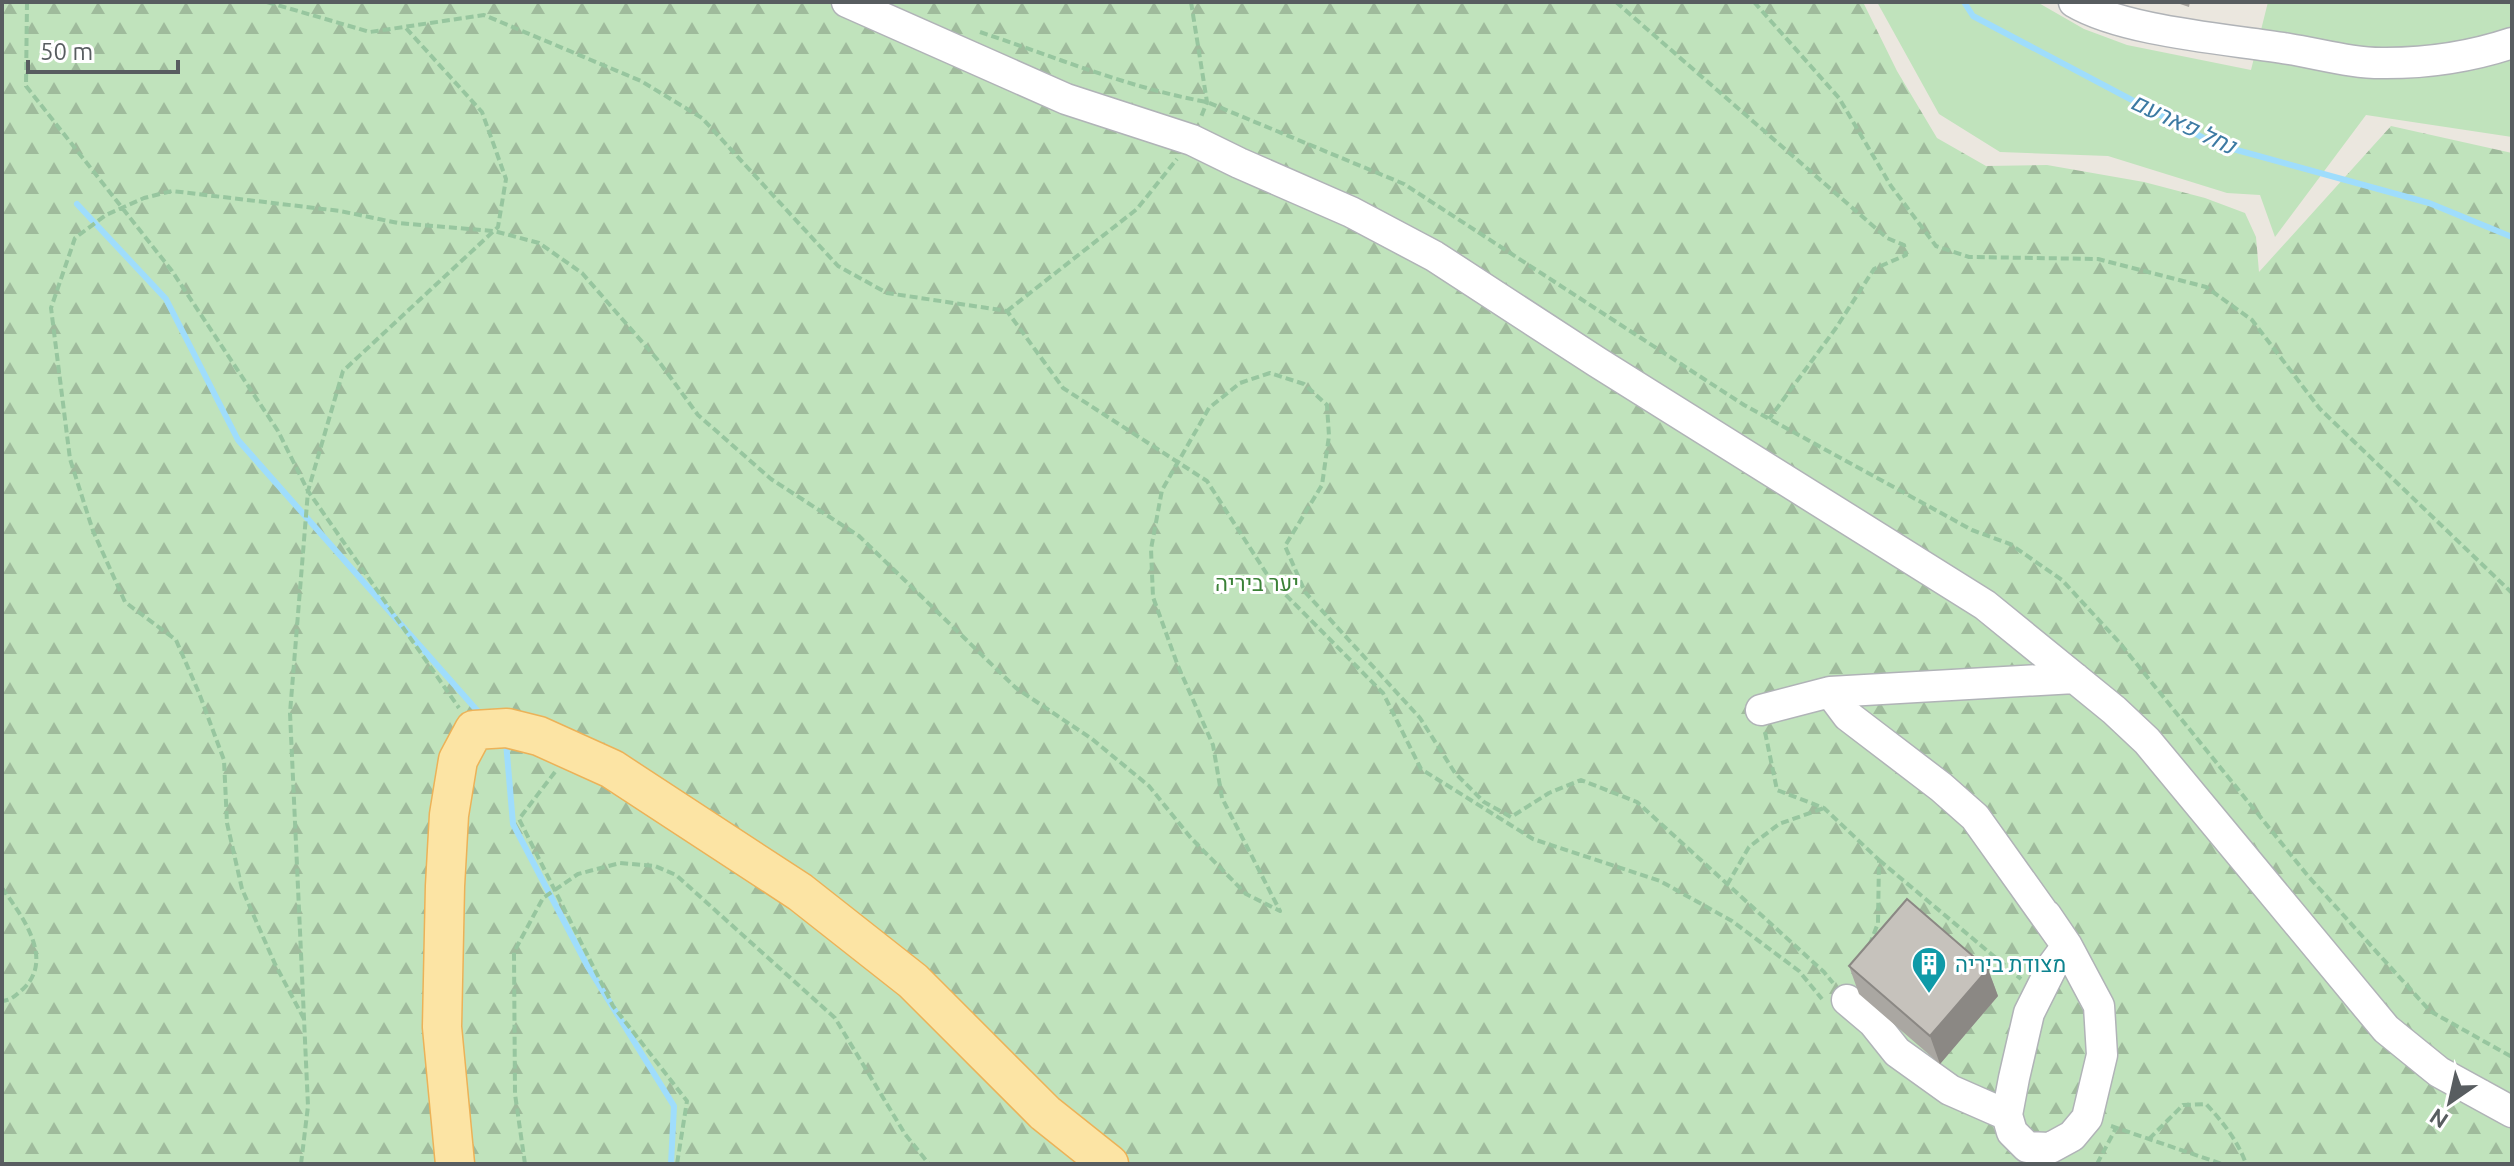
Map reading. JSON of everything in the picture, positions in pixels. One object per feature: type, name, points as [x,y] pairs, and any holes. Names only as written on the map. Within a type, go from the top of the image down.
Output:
[{"type":"main road","points":[[455,1164],[442,1027],[449,815],[458,760],[474,730],[507,728],[539,736],[612,769],[800,892],[913,981],[1045,1113],[1109,1164]]},
{"type":"street","points":[[847,2],[1066,99],[1192,140],[1351,212],[1434,256],[1985,605],[2147,741],[2386,1029],[2439,1072],[2512,1112]]},
{"type":"street","points":[[2074,2],[2150,27],[2381,64],[2437,62],[2476,56],[2512,43]]},
{"type":"street","points":[[1761,710],[1830,692],[2075,678]]},
{"type":"street","points":[[1830,692],[1848,716],[1975,817],[2067,946]]},
{"type":"street","points":[[2046,915],[2067,946],[2099,1006],[2102,1055],[2087,1118],[2072,1136],[2050,1148],[2027,1147],[2012,1132],[2007,1115],[2029,1013],[2053,965],[2067,946]]},
{"type":"street","points":[[1847,1000],[1873,1022],[1897,1052],[1950,1090],[2007,1115]]},
{"type":"path","points":[[27,2],[26,86],[172,271],[278,431],[308,491],[474,730]]},
{"type":"path","points":[[267,2],[370,32],[484,15],[641,81],[702,118],[838,266],[887,293],[1007,311],[1063,388],[1178,462],[1207,481],[1270,579],[1383,693],[1421,769],[1533,839],[1660,881],[1732,921],[1799,971],[1837,1018],[1847,1000],[1824,972],[1637,802],[1581,780],[1549,793],[1511,817],[1484,802],[1455,773],[1420,718],[1305,592],[1285,546],[1322,485],[1329,436],[1327,405],[1304,384],[1270,373],[1240,383],[1209,408],[1178,462],[1162,490],[1151,549],[1153,597],[1178,666],[1213,745],[1222,798],[1280,911],[1246,894],[1191,838],[1149,786],[1092,739],[1016,688],[859,536],[771,479],[698,415],[657,359],[582,273],[539,243],[494,231],[398,223],[340,211],[172,191],[121,207],[75,238],[51,308],[70,459],[93,531],[125,602],[176,640],[199,693],[224,760],[227,823],[242,889],[275,964],[304,1019]]},
{"type":"path","points":[[1007,311],[1137,209],[1192,140],[1207,102],[1191,2]]},
{"type":"path","points":[[1616,2],[1887,238],[1904,245],[1906,255],[1874,269],[1836,328],[1769,419]]},
{"type":"path","points":[[1754,2],[1839,98],[1891,186],[1936,246],[1969,257],[2098,259],[2206,287],[2252,320],[2320,409],[2512,593]]},
{"type":"path","points":[[301,1164],[308,1106],[290,713],[308,491],[343,371],[498,227],[506,179],[482,112],[405,27]]},
{"type":"path","points":[[974,30],[1119,79],[1207,102]]},
{"type":"path","points":[[1761,710],[1777,790],[1824,808],[1879,860],[2021,978],[2019,993]]},
{"type":"path","points":[[569,750],[562,765],[550,776],[519,819],[553,892],[613,1006],[687,1101],[677,1164]]},
{"type":"path","points":[[1727,885],[1749,847],[1779,824],[1824,808]]},
{"type":"path","points":[[1868,949],[1878,923],[1879,860]]},
{"type":"path","points":[[525,1164],[515,1094],[514,952],[543,898],[578,874],[620,863],[655,866],[676,875],[835,1018],[905,1134],[929,1164]]},
{"type":"path","points":[[2,888],[39,953],[33,980],[10,1000],[2,1001]]},
{"type":"path","points":[[2149,1139],[2183,1105],[2206,1104],[2221,1121],[2246,1164]]},
{"type":"path","points":[[2097,1164],[2116,1128],[2222,1164]]},
{"type":"green space","name":"יער ביריה","points":[[2,2],[1863,2],[1897,71],[1937,138],[1986,166],[2047,165],[2144,182],[2205,198],[2245,213],[2256,237],[2259,272],[2391,126],[2512,153],[2512,1164],[2,1164]]},
{"type":"green space","points":[[1877,2],[2037,2],[2084,29],[2127,45],[2251,70],[2268,2],[2512,2],[2512,137],[2366,115],[2275,237],[2260,195],[2227,193],[2108,156],[2000,152],[1939,114]]},
{"type":"building","name":"מצודת ביריה","points":[[1907,899],[1988,969],[1930,1036],[1849,966]]},
{"type":"waterway","name":"נחל פארעם","points":[[1964,2],[1973,16],[2215,144],[2429,203],[2512,237]]},
{"type":"waterway","points":[[77,204],[166,299],[238,440],[482,716]]},
{"type":"waterway","points":[[506,742],[513,824],[588,967],[674,1106],[671,1164]]},
{"type":"place","name":"מצודת ביריה","points":[[1929,995]]}]
